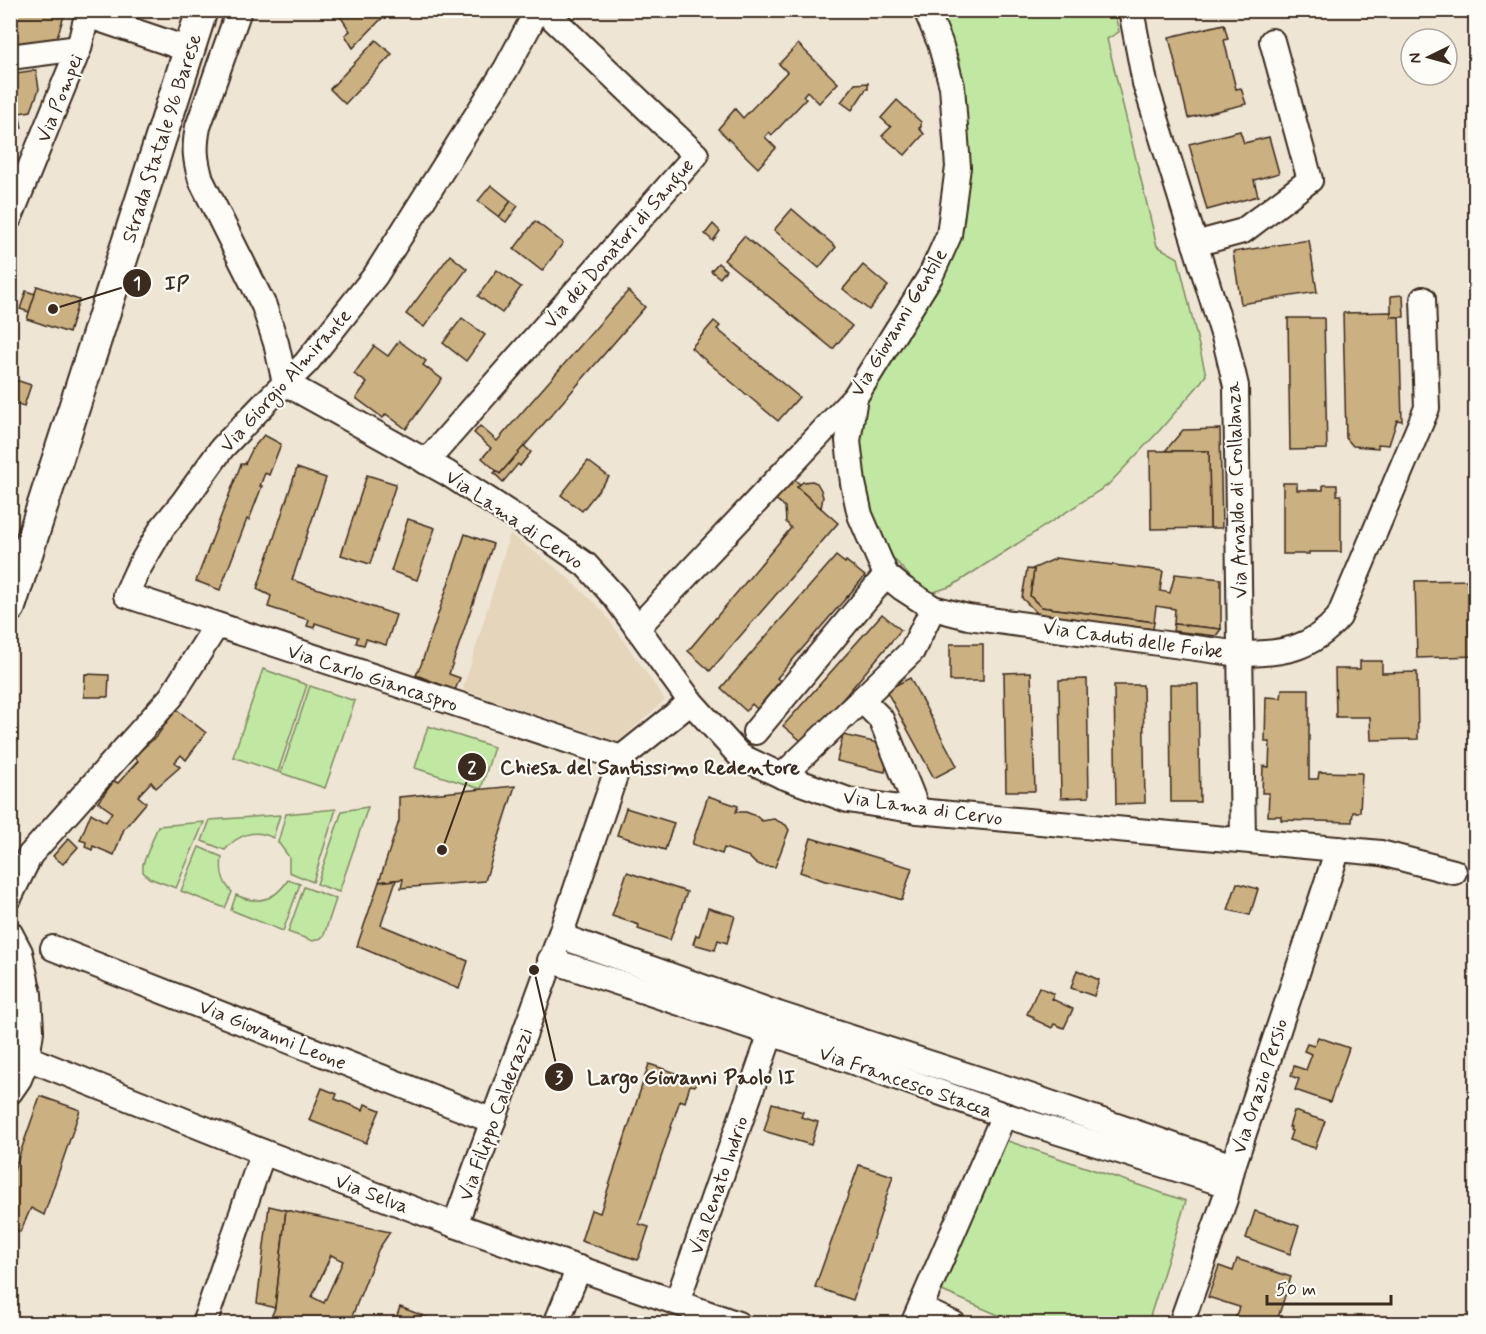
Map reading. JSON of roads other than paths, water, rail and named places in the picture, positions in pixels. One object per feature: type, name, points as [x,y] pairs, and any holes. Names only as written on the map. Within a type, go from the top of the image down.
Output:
[{"type":"main road","name":"Strada Statale 96 Barese","points":[[10,608],[202,10]]},
{"type":"street","points":[[239,10],[211,61],[195,143],[196,161],[207,194],[264,306],[276,343],[285,383]]},
{"type":"street","name":"Via Giorgio Almirante","points":[[126,595],[162,528],[222,448],[306,363],[375,276],[506,69],[535,10]]},
{"type":"street","name":"Via dei Donatori di Sangue","points":[[426,462],[696,155],[544,10]]},
{"type":"street","name":"Via Giovanni Gentile","points":[[637,628],[855,397],[931,275],[949,235],[958,166],[952,86],[940,43],[926,10]]},
{"type":"street","name":"Via Arnaldo di Crollalanza","points":[[1131,10],[1145,83],[1225,340],[1236,386],[1243,840]]},
{"type":"street","points":[[87,13],[175,45]]},
{"type":"street","name":"Via Pompei","points":[[10,217],[15,194],[79,48],[87,13]]},
{"type":"street","points":[[1195,244],[1244,231],[1310,180],[1272,40]]},
{"type":"street","points":[[10,57],[79,48]]},
{"type":"street","name":"Via Caduti delle Foibe","points":[[855,397],[848,441],[860,515],[886,575],[933,608],[968,617],[1240,654],[1267,654],[1300,647],[1328,630],[1338,617],[1427,408],[1423,299]]},
{"type":"street","name":"Via Lama di Cervo","points":[[285,383],[447,473],[586,565],[615,597],[691,702],[740,756],[782,776],[848,800],[918,811],[1381,853],[1454,872]]},
{"type":"street","points":[[755,732],[886,575]]},
{"type":"street","name":"Via Carlo Giancaspro","points":[[126,595],[621,758]]},
{"type":"street","points":[[782,776],[912,651],[933,608]]},
{"type":"street","points":[[10,896],[30,855],[171,697],[216,626]]},
{"type":"street","points":[[862,700],[881,719],[918,811]]},
{"type":"street","points":[[621,758],[691,702]]},
{"type":"street","name":"Via Filippo Calderazzi","points":[[455,1225],[560,936],[621,758]]},
{"type":"street","name":"Via Orazio Persio","points":[[1181,1323],[1225,1199],[1230,1176],[1338,849]]},
{"type":"street","points":[[10,933],[20,952],[29,994],[31,1031],[19,1055],[19,1079],[10,1092]]},
{"type":"street","name":"Via Francesco Stacca","points":[[560,936],[778,1014],[1012,1090],[1230,1176]]},
{"type":"street","name":"Via Giovanni Leone","points":[[53,948],[493,1121]]},
{"type":"street","name":"Via Francesco Stacca","points":[[550,960],[771,1033],[1004,1115],[1230,1176]]},
{"type":"street","name":"Via Renato Indrio","points":[[677,1302],[771,1033]]},
{"type":"street","name":"Via Selva","points":[[19,1055],[455,1225],[738,1323]]},
{"type":"street","points":[[954,1323],[917,1316],[1004,1115]]},
{"type":"street","points":[[204,1323],[263,1152]]},
{"type":"street","points":[[556,1323],[579,1268]]},
{"type":"place","name":"IP","points":[[53,309]]},
{"type":"place","name":"Chiesa del Santissimo Redentore","points":[[442,850]]},
{"type":"place","name":"Largo Giovanni Paolo II","points":[[534,970]]}]
